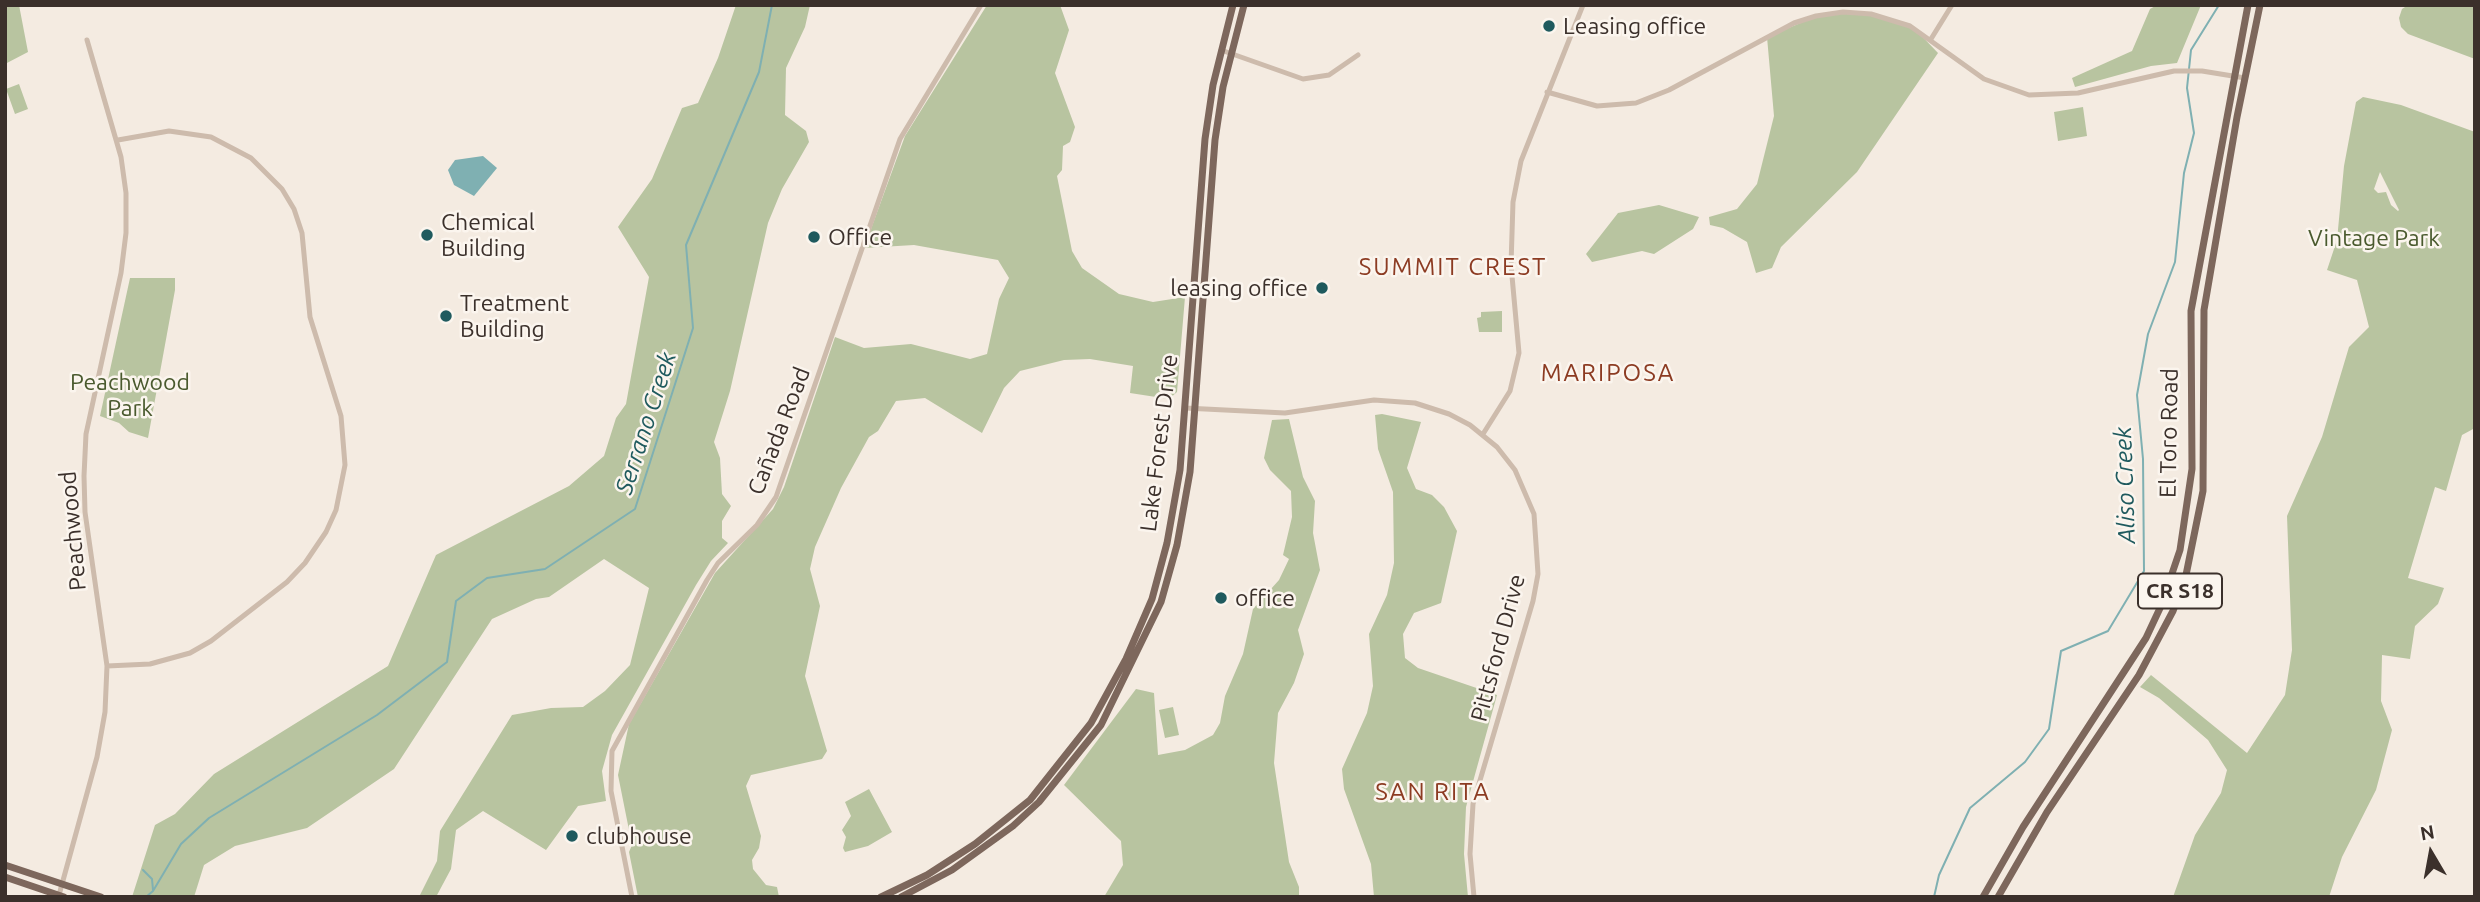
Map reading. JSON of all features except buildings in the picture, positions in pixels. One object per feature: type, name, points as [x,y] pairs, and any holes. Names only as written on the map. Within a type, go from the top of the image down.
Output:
[{"type":"main road","name":"Lake Forest Drive","points":[[881,897],[927,875],[1003,823],[1058,768],[1091,723],[1126,659],[1152,598],[1176,497],[1205,139],[1221,50],[1233,5]]},
{"type":"main road","name":"Lake Forest Drive","points":[[901,897],[952,870],[1013,826],[1039,802],[1076,759],[1113,704],[1149,632],[1167,583],[1186,498],[1215,140],[1231,52],[1244,5]]},
{"type":"main road","name":"El Toro Road","points":[[1983,897],[2029,817],[2146,638],[2161,606],[2180,550],[2192,469],[2191,311],[2248,5]]},
{"type":"main road","name":"El Toro Road","points":[[1998,897],[2047,813],[2139,675],[2173,611],[2186,575],[2197,534],[2203,491],[2204,310],[2260,5]]},
{"type":"main road","points":[[5,864],[100,897]]},
{"type":"main road","points":[[5,877],[62,896]]},
{"type":"street","name":"Cañada Road","points":[[632,897],[611,791],[612,751],[707,580],[718,563],[757,525],[776,497],[900,139],[981,5]]},
{"type":"street","points":[[1483,434],[1510,391],[1517,370],[1519,327],[1511,274],[1513,202],[1521,161],[1583,5]]},
{"type":"street","points":[[1931,39],[1952,5]]},
{"type":"street","points":[[1547,92],[1597,106],[1636,103],[1670,90],[1794,23],[1825,14],[1855,12],[1881,16],[1910,26],[1984,79],[2010,90],[2038,96],[2078,93],[2174,71],[2202,71],[2245,78]]},
{"type":"street","name":"Peachwood","points":[[62,896],[97,757],[105,712],[107,666],[85,512],[83,476],[86,433],[121,273],[126,233],[126,193],[117,140],[87,40]]},
{"type":"street","points":[[1221,50],[1303,79],[1329,75],[1358,55]]},
{"type":"street","points":[[107,666],[150,664],[190,653],[287,582],[305,563],[326,532],[341,493],[345,465],[341,416],[310,317],[302,233],[282,189],[251,158],[211,138],[169,131],[117,140]]},
{"type":"street","name":"Pittsford Drive","points":[[1185,408],[1285,413],[1374,400],[1437,409],[1483,434],[1503,453],[1526,491],[1536,527],[1538,574],[1533,601],[1473,804],[1470,854],[1474,897]]},
{"type":"green space","points":[[5,5],[19,5],[28,52],[5,64]]},
{"type":"green space","points":[[736,5],[810,5],[805,27],[786,68],[785,115],[806,131],[809,142],[782,189],[768,223],[730,391],[714,442],[720,458],[722,494],[731,506],[722,521],[722,538],[728,543],[711,561],[696,585],[612,735],[602,771],[606,801],[578,806],[546,850],[483,811],[456,830],[451,869],[436,897],[419,897],[437,861],[440,831],[512,715],[551,708],[583,707],[605,691],[630,665],[649,588],[604,559],[549,597],[536,599],[492,619],[394,769],[307,828],[235,846],[204,865],[194,897],[132,897],[155,825],[175,814],[214,774],[388,666],[436,555],[569,486],[604,456],[616,418],[626,404],[649,277],[618,227],[652,179],[682,108],[698,103],[718,58]]},
{"type":"green space","points":[[987,5],[1060,5],[1069,30],[1055,73],[1075,127],[1070,142],[1063,146],[1062,170],[1057,176],[1072,251],[1082,268],[1119,294],[1153,302],[1185,297],[1177,392],[1169,399],[1130,393],[1133,366],[1090,359],[1064,360],[1020,371],[1004,388],[982,433],[925,398],[896,401],[878,431],[869,437],[841,488],[815,547],[810,569],[820,606],[805,676],[827,751],[822,759],[751,775],[746,786],[761,836],[759,848],[752,860],[753,869],[766,885],[777,887],[779,897],[638,897],[629,852],[632,845],[618,775],[629,724],[715,573],[773,509],[784,487],[835,337],[864,348],[911,344],[970,359],[987,354],[999,299],[1009,278],[998,260],[914,245],[864,248],[905,136]]},
{"type":"green space","points":[[2157,5],[2201,5],[2177,63],[2151,66],[2075,87],[2072,78],[2132,51],[2150,9]]},
{"type":"green space","points":[[2408,5],[2475,5],[2475,59],[2408,34],[2401,27],[2399,18],[2402,9]]},
{"type":"green space","points":[[1822,14],[1871,14],[1914,28],[1938,53],[1857,172],[1781,247],[1772,268],[1756,273],[1747,242],[1723,228],[1710,225],[1709,217],[1737,209],[1757,184],[1774,116],[1767,37]]},
{"type":"green space","points":[[19,84],[28,109],[15,114],[6,89]]},
{"type":"green space","name":"Vintage Park","points":[[2363,97],[2401,105],[2475,132],[2475,428],[2462,435],[2446,491],[2435,487],[2408,578],[2444,588],[2438,604],[2415,626],[2410,659],[2382,655],[2381,701],[2392,730],[2376,790],[2342,857],[2329,897],[2173,897],[2195,835],[2221,793],[2227,770],[2208,740],[2159,698],[2140,687],[2151,675],[2247,753],[2285,695],[2292,650],[2287,516],[2322,437],[2349,347],[2369,327],[2357,280],[2327,270],[2337,240],[2344,166],[2356,102]],"holes":[[[2380,172],[2399,210],[2391,205],[2386,192],[2378,193],[2374,189]]]},
{"type":"green space","points":[[2083,107],[2087,136],[2058,141],[2054,112]]},
{"type":"green space","points":[[1659,205],[1699,217],[1693,229],[1654,254],[1642,251],[1592,262],[1586,254],[1618,213]]},
{"type":"green space","name":"Peachwood Park","points":[[130,278],[175,278],[148,438],[129,432],[119,423],[100,416]]},
{"type":"green space","points":[[1502,311],[1502,332],[1479,332],[1477,318],[1481,317],[1481,312]]},
{"type":"green space","points":[[1375,415],[1421,422],[1407,468],[1416,489],[1432,495],[1444,507],[1457,531],[1441,603],[1414,613],[1403,634],[1405,658],[1418,668],[1497,695],[1466,807],[1464,854],[1468,897],[1374,897],[1371,864],[1344,789],[1342,769],[1367,713],[1373,686],[1369,634],[1387,595],[1394,563],[1393,492],[1378,449]]},
{"type":"green space","points":[[1289,419],[1303,477],[1315,501],[1313,533],[1320,570],[1298,630],[1304,654],[1294,683],[1278,713],[1274,763],[1289,862],[1299,887],[1299,897],[1104,897],[1123,865],[1121,841],[1064,785],[1136,689],[1154,693],[1158,755],[1185,750],[1213,735],[1220,723],[1225,696],[1243,654],[1253,609],[1279,580],[1289,559],[1283,555],[1292,517],[1291,491],[1270,470],[1264,458],[1272,420]]},
{"type":"green space","points":[[1173,707],[1179,735],[1165,738],[1159,710]]},
{"type":"green space","points":[[869,789],[892,832],[868,846],[845,852],[843,848],[846,837],[842,830],[851,816],[845,802]]},
{"type":"water","points":[[483,156],[497,168],[474,196],[454,185],[448,170],[455,160]]},
{"type":"waterway","name":"Serrano Creek","points":[[146,897],[153,891],[181,844],[209,818],[377,715],[447,662],[456,601],[487,578],[545,569],[635,509],[693,328],[686,245],[759,72],[772,5]]},
{"type":"waterway","name":"Aliso Creek","points":[[1934,897],[1939,875],[1970,808],[2025,762],[2049,729],[2061,651],[2108,631],[2144,571],[2143,459],[2137,395],[2148,334],[2175,262],[2184,173],[2194,133],[2187,88],[2191,50],[2219,5]]},
{"type":"waterway","points":[[143,870],[152,879],[153,890]]},
{"type":"place","name":"Leasing office","points":[[1549,26]]},
{"type":"place","name":"Chemical Building","points":[[427,235]]},
{"type":"place","name":"Office","points":[[814,237]]},
{"type":"place","name":"leasing office","points":[[1322,288]]},
{"type":"place","name":"Treatment Building","points":[[446,316]]},
{"type":"place","name":"office","points":[[1221,598]]},
{"type":"place","name":"clubhouse","points":[[572,836]]},
{"type":"district","name":"SUMMIT CREST","points":[[1453,267]]},
{"type":"district","name":"MARIPOSA","points":[[1608,373]]},
{"type":"district","name":"SAN RITA","points":[[1433,792]]}]
